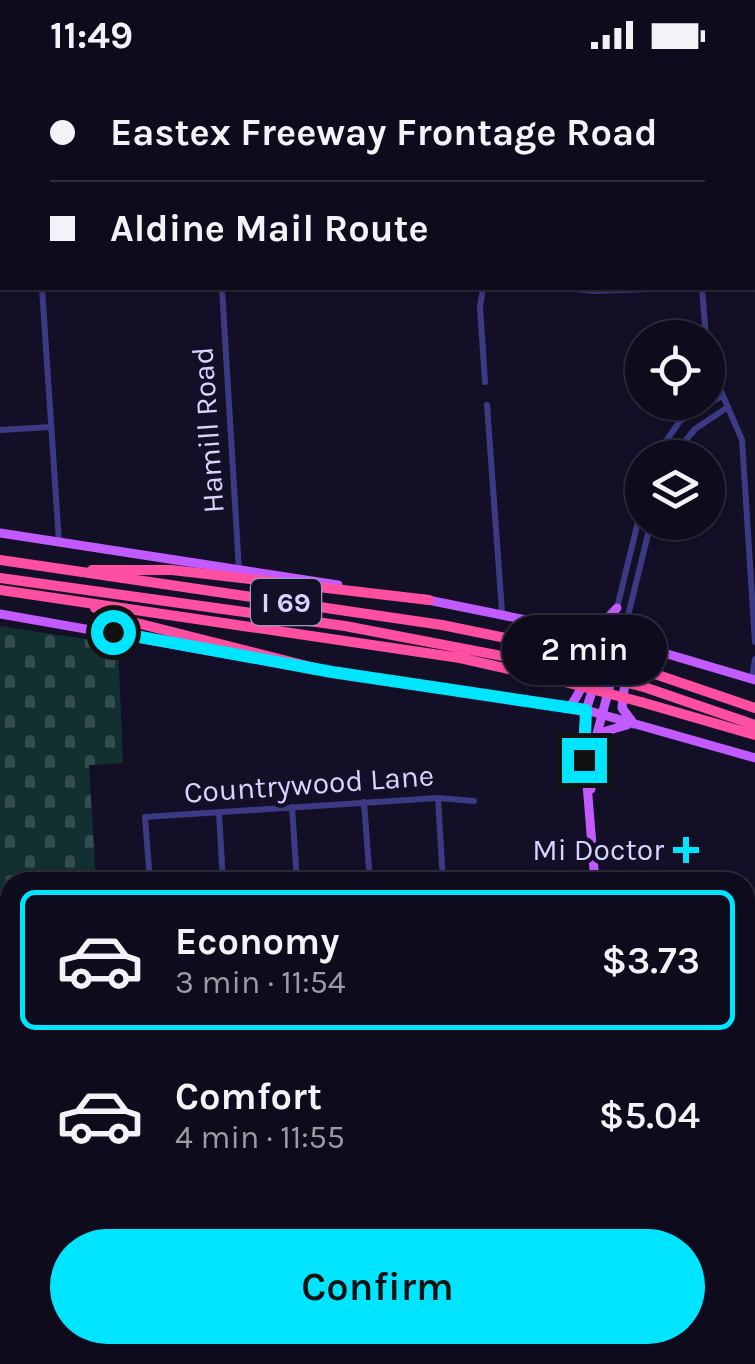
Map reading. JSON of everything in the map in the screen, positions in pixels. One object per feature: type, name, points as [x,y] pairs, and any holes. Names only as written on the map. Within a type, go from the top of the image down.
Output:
[{"type":"highway","name":"I 69","points":[[0,560],[442,625],[570,651],[649,672],[755,708]]},
{"type":"highway","points":[[77,572],[118,567],[172,570],[429,600]]},
{"type":"highway","name":"I 69","points":[[0,578],[345,626],[565,668],[644,688],[754,733]]},
{"type":"highway","name":"I 69","points":[[0,590],[460,658],[754,733]]},
{"type":"highway","points":[[90,605],[110,616],[332,672]]},
{"type":"main road","points":[[0,533],[502,612],[622,640],[754,680]]},
{"type":"main road","points":[[581,630],[602,624],[617,608]]},
{"type":"main road","points":[[0,614],[332,672],[586,710],[755,758]]},
{"type":"main road","points":[[569,708],[588,662],[590,640],[581,630]]},
{"type":"main road","points":[[593,872],[584,757],[586,710],[610,637]]},
{"type":"main road","points":[[590,806],[594,745],[622,640]]},
{"type":"main road","points":[[634,724],[622,708],[623,691],[628,670],[646,648]]},
{"type":"main road","points":[[594,745],[608,730],[634,724]]},
{"type":"street","points":[[42,290],[59,542]]},
{"type":"street","name":"Hamill Road","points":[[222,290],[239,570]]},
{"type":"street","points":[[484,290],[480,306],[484,382]]},
{"type":"street","points":[[594,290],[654,290]]},
{"type":"street","points":[[702,290],[705,320]]},
{"type":"street","points":[[725,402],[742,440],[755,642]]},
{"type":"street","points":[[487,406],[502,612]]},
{"type":"street","points":[[684,440],[728,407]]},
{"type":"street","points":[[667,440],[680,421],[689,434]]},
{"type":"street","points":[[0,430],[50,427]]},
{"type":"street","points":[[610,637],[634,540]]},
{"type":"street","points":[[622,640],[647,540]]},
{"type":"street","points":[[624,580],[636,584]]},
{"type":"street","points":[[754,680],[755,659]]},
{"type":"street","points":[[438,798],[442,872]]},
{"type":"street","name":"Countrywood Lane","points":[[149,872],[146,817],[438,798],[474,801]]},
{"type":"street","points":[[364,802],[369,872]]},
{"type":"street","points":[[292,808],[296,872]]},
{"type":"street","points":[[219,812],[222,872]]},
{"type":"green space","points":[[0,626],[118,644],[123,763],[89,765],[95,872],[0,872]]},
{"type":"place","name":"Mi Doctor","points":[[686,850]]},
{"type":"route","points":[[113,632],[332,672],[586,710],[584,760]]}]
